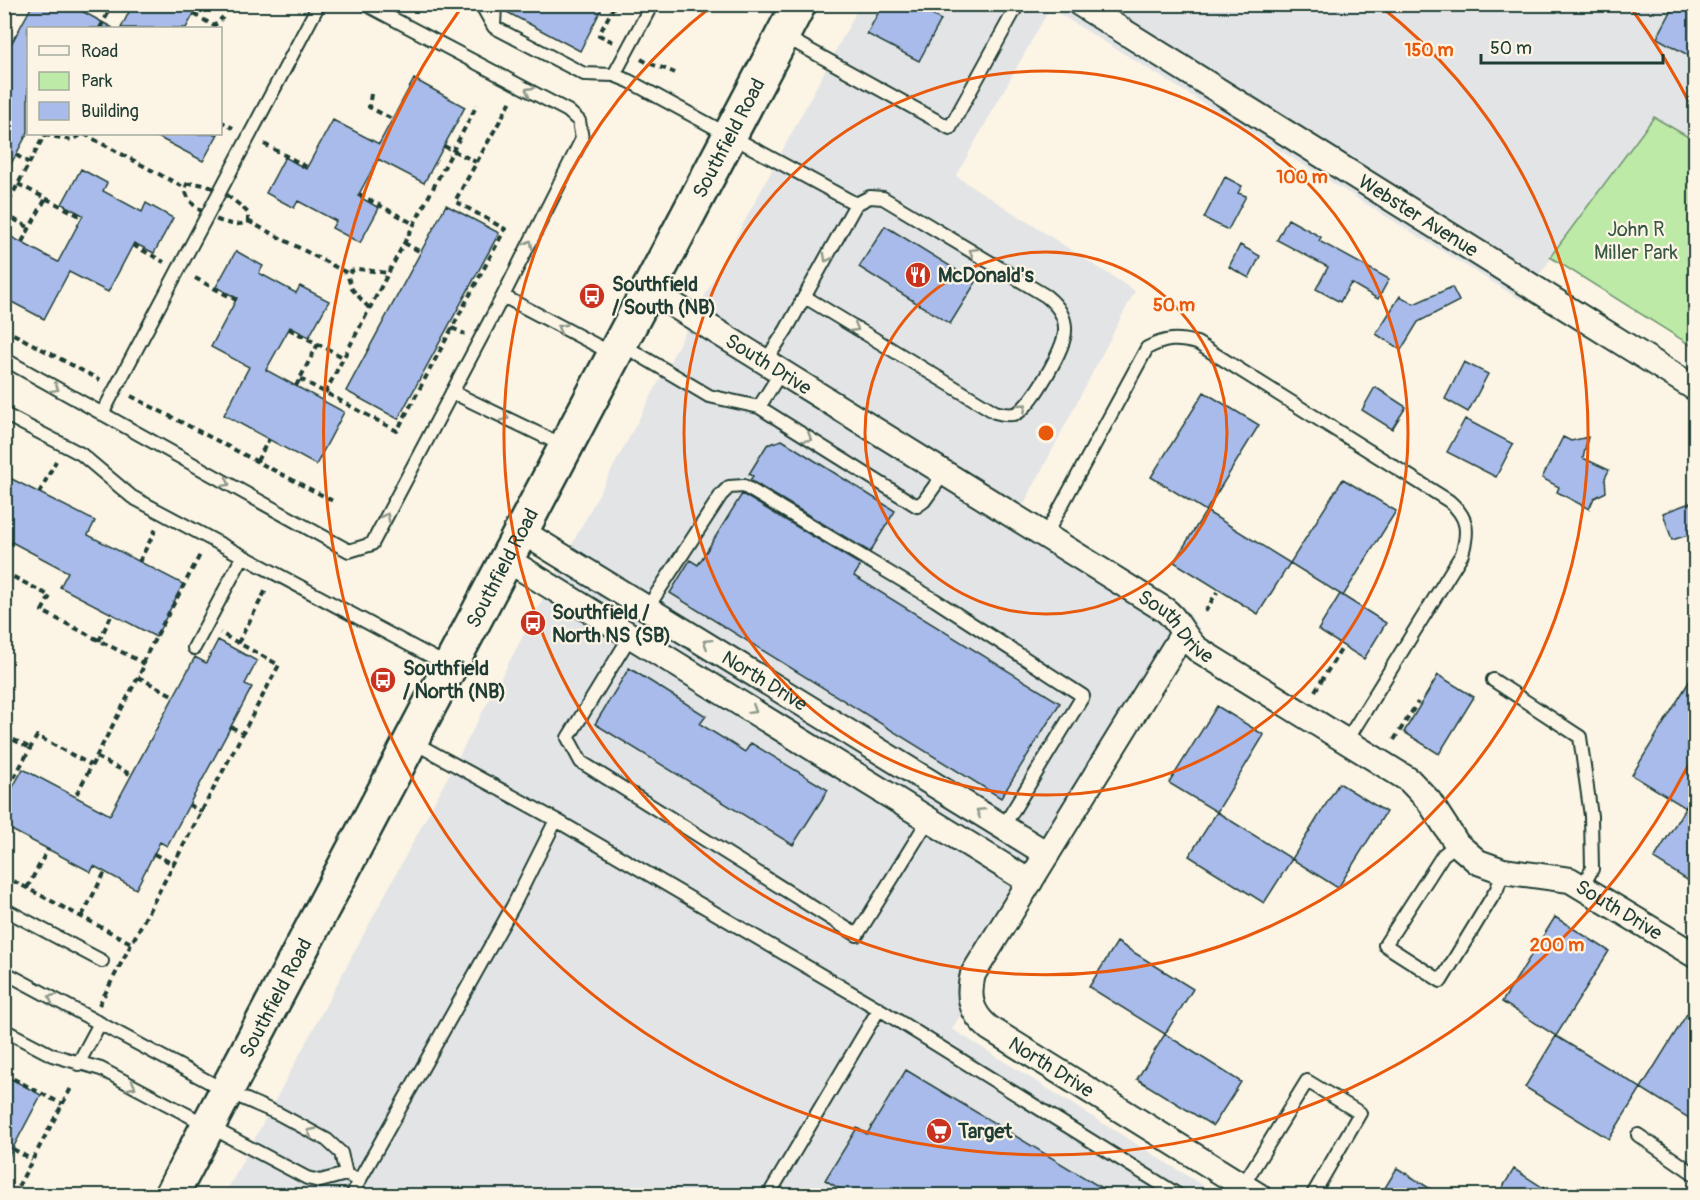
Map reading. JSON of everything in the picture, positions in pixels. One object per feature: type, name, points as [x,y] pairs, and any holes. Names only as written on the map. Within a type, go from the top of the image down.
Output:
[{"type":"main road","name":"Southfield Road","points":[[171,1196],[799,4]]},
{"type":"street","name":"Webster Avenue","points":[[1080,4],[1695,389]]},
{"type":"street","name":"South Drive","points":[[648,289],[1165,610],[1178,624],[1182,634],[1197,648],[1408,780],[1429,801],[1457,844],[1478,862],[1503,871],[1560,878],[1583,886],[1695,956]]},
{"type":"street","name":"North Drive","points":[[513,545],[648,607],[1047,854]]},
{"type":"street","name":"North Drive","points":[[513,545],[631,635],[1030,882]]},
{"type":"street","points":[[631,635],[648,607]]},
{"type":"street","name":"North Drive","points":[[1182,634],[973,974],[970,998],[977,1018],[1251,1190]]},
{"type":"street","points":[[929,819],[946,791]]},
{"type":"lane","points":[[102,414],[320,4]]},
{"type":"lane","points":[[4,359],[349,551],[372,544],[582,139],[579,121],[568,111],[365,4]]},
{"type":"lane","points":[[481,4],[494,27],[584,74],[614,75],[856,204]]},
{"type":"lane","points":[[494,27],[495,4]]},
{"type":"lane","points":[[614,75],[652,4]]},
{"type":"lane","points":[[784,36],[950,128],[1018,4]]},
{"type":"lane","points":[[759,407],[773,367],[805,297],[856,204],[870,197],[883,198],[1046,296],[1056,304],[1061,314],[1065,328],[1064,342],[1027,406],[1015,414],[1006,415],[994,412],[805,297]]},
{"type":"lane","points":[[502,296],[617,349],[709,396],[759,407],[917,506],[924,501],[944,473]]},
{"type":"lane","points":[[1045,536],[1147,348],[1163,340],[1178,338],[1197,343],[1449,501],[1459,509],[1468,529],[1462,554],[1347,740]]},
{"type":"lane","points":[[452,392],[565,447]]},
{"type":"lane","points":[[4,414],[81,454],[132,497],[450,666]]},
{"type":"lane","points":[[648,607],[721,495],[729,488],[744,486],[935,600],[1083,696],[1003,827]]},
{"type":"lane","points":[[194,648],[243,556]]},
{"type":"lane","points":[[631,635],[568,738],[580,762],[857,935],[929,819]]},
{"type":"lane","points":[[1493,680],[1580,737],[1591,816],[1592,869],[1583,886]]},
{"type":"lane","points":[[412,741],[556,820],[879,1009],[1180,1196]]},
{"type":"lane","points":[[352,1196],[358,1181],[513,906],[556,820]]},
{"type":"lane","points":[[1457,844],[1443,855],[1385,945],[1441,981],[1497,889],[1503,871]]},
{"type":"lane","points":[[4,909],[102,961]]},
{"type":"lane","points":[[4,972],[226,1091],[279,1114],[327,1140],[341,1153],[346,1174]]},
{"type":"lane","points":[[768,1196],[879,1009]]},
{"type":"lane","points":[[78,1064],[100,1023]]},
{"type":"lane","points":[[4,1030],[52,1055],[101,1069],[307,1178],[320,1181],[346,1174],[358,1181]]},
{"type":"lane","points":[[1251,1190],[1306,1081],[1360,1113],[1312,1196]]},
{"type":"lane","points":[[1638,1135],[1695,1175]]},
{"type":"path","points":[[101,27],[113,4]]},
{"type":"path","points":[[615,4],[599,35],[618,45]]},
{"type":"path","points":[[194,14],[214,26],[223,17]]},
{"type":"path","points":[[4,33],[15,38]]},
{"type":"path","points":[[640,58],[657,69],[667,69],[675,73]]},
{"type":"path","points":[[300,379],[397,431],[505,229],[455,201],[519,86]]},
{"type":"path","points":[[371,94],[369,107],[392,119]]},
{"type":"path","points":[[325,393],[477,105]]},
{"type":"path","points":[[30,228],[4,212],[44,135]]},
{"type":"path","points":[[50,135],[72,140],[81,135]]},
{"type":"path","points":[[85,135],[185,188]]},
{"type":"path","points":[[444,146],[476,162]]},
{"type":"path","points":[[16,156],[29,163]]},
{"type":"path","points":[[18,184],[82,217]]},
{"type":"path","points":[[359,194],[414,224]]},
{"type":"path","points":[[22,242],[46,198]]},
{"type":"path","points":[[248,221],[349,274]]},
{"type":"path","points":[[404,243],[421,252]]},
{"type":"path","points":[[349,274],[358,269],[388,273]]},
{"type":"path","points":[[349,274],[352,289],[369,308]]},
{"type":"path","points":[[4,329],[335,502]]},
{"type":"path","points":[[289,329],[343,357]]},
{"type":"path","points":[[296,386],[318,344]]},
{"type":"path","points":[[257,461],[268,439]]},
{"type":"path","points":[[39,493],[56,461]]},
{"type":"path","points":[[139,562],[156,529]]},
{"type":"path","points":[[4,555],[11,542]]},
{"type":"path","points":[[142,663],[201,552]]},
{"type":"path","points":[[4,572],[50,596],[42,611],[145,664],[75,796]]},
{"type":"path","points":[[1205,612],[1217,592]]},
{"type":"path","points":[[99,641],[112,614]]},
{"type":"path","points":[[99,1005],[279,666],[206,626]]},
{"type":"path","points":[[1315,691],[1342,648]]},
{"type":"path","points":[[138,677],[174,696]]},
{"type":"path","points":[[1394,740],[1418,702]]},
{"type":"path","points":[[231,727],[244,733]]},
{"type":"path","points":[[4,735],[30,748]]},
{"type":"path","points":[[4,796],[37,736],[92,765]]},
{"type":"path","points":[[96,757],[132,775]]},
{"type":"path","points":[[189,805],[202,812]]},
{"type":"path","points":[[27,888],[48,849]]},
{"type":"path","points":[[154,854],[175,865]]},
{"type":"path","points":[[82,916],[105,872]]},
{"type":"path","points":[[4,876],[133,944]]},
{"type":"path","points":[[4,1074],[62,1104]]},
{"type":"path","points":[[13,1196],[71,1088]]},
{"type":"path","points":[[12,1149],[32,1160]]},
{"type":"shaded area","points":[[860,5],[1695,5],[1695,141],[1654,117],[1521,300],[1050,8],[956,176],[1135,291],[1023,506],[1185,608],[1200,629],[952,1029],[1218,1195],[224,1196]]},
{"type":"green space","name":"John R Miller Park","points":[[1654,117],[1695,141],[1695,348],[1550,257]]},
{"type":"building","points":[[33,4],[69,4],[111,27],[27,27],[27,134],[4,177],[4,57]]},
{"type":"building","points":[[133,4],[199,4],[187,27],[122,27]]},
{"type":"building","points":[[503,4],[604,4],[580,51],[503,10]]},
{"type":"building","points":[[883,4],[937,4],[932,15],[941,20],[919,61],[867,34]]},
{"type":"building","points":[[1675,4],[1695,4],[1695,59],[1657,38]]},
{"type":"building","points":[[414,79],[465,107],[424,183],[378,159],[358,196],[379,208],[360,243],[332,228],[336,221],[298,201],[294,208],[266,193],[285,157],[306,169],[333,120],[379,144]]},
{"type":"building","points":[[154,135],[217,135],[203,161]]},
{"type":"building","points":[[81,169],[107,183],[103,191],[142,212],[146,203],[173,218],[154,253],[134,243],[108,292],[69,272],[44,319],[4,298],[4,233],[58,262],[83,215],[62,204]]},
{"type":"building","points":[[1225,177],[1242,186],[1238,193],[1246,196],[1228,230],[1204,218]]},
{"type":"building","points":[[446,205],[499,233],[398,419],[346,391]]},
{"type":"building","points":[[1288,219],[1321,237],[1319,241],[1389,279],[1378,299],[1351,283],[1340,302],[1316,289],[1328,267],[1277,240]]},
{"type":"building","name":"McDonald's","points":[[885,226],[976,282],[950,324],[859,267]]},
{"type":"building","points":[[1240,245],[1260,256],[1249,278],[1229,267]]},
{"type":"building","points":[[236,251],[263,266],[259,273],[296,293],[300,286],[329,301],[309,337],[290,327],[266,370],[344,412],[316,465],[224,415],[249,367],[211,347],[237,298],[216,287]]},
{"type":"building","points":[[1452,287],[1459,301],[1418,322],[1401,350],[1376,334],[1400,296],[1414,304]]},
{"type":"building","points":[[1464,362],[1488,374],[1468,412],[1445,399]]},
{"type":"building","points":[[1375,387],[1406,407],[1392,429],[1362,410]]},
{"type":"building","points":[[1204,392],[1259,425],[1206,511],[1151,477]]},
{"type":"building","points":[[1465,419],[1513,444],[1496,477],[1447,452]]},
{"type":"building","points":[[1563,437],[1571,441],[1588,437],[1583,458],[1609,470],[1605,478],[1606,492],[1594,498],[1589,509],[1557,492],[1559,487],[1542,478]]},
{"type":"building","points":[[782,440],[895,511],[870,552],[750,480],[753,476],[749,474],[767,445]]},
{"type":"building","points":[[4,475],[95,521],[88,535],[183,584],[156,637],[60,587],[68,572],[4,538]]},
{"type":"building","points":[[1343,479],[1396,511],[1343,596],[1290,563]]},
{"type":"building","points":[[742,494],[861,565],[854,576],[1060,703],[1001,798],[670,593],[690,560],[698,565]]},
{"type":"building","points":[[1695,501],[1695,533],[1672,540],[1663,513]]},
{"type":"building","points":[[1206,511],[1290,563],[1258,614],[1174,562]]},
{"type":"building","points":[[1340,594],[1386,623],[1364,659],[1318,630]]},
{"type":"building","points":[[218,640],[257,661],[245,684],[252,687],[167,846],[160,842],[136,889],[94,866],[91,872],[4,826],[4,803],[23,769],[110,815],[195,657],[206,663]]},
{"type":"building","points":[[629,668],[706,716],[700,724],[745,752],[751,743],[828,790],[793,845],[595,724]]},
{"type":"building","points":[[1695,672],[1695,792],[1686,808],[1632,775]]},
{"type":"building","points":[[1438,675],[1474,697],[1439,754],[1404,732]]},
{"type":"building","points":[[1217,706],[1264,735],[1217,812],[1169,783]]},
{"type":"building","points":[[1339,783],[1386,812],[1338,888],[1292,859]]},
{"type":"building","points":[[1695,792],[1695,885],[1654,859]]},
{"type":"building","points":[[1217,812],[1292,859],[1264,903],[1189,856]]},
{"type":"building","points":[[1555,917],[1609,951],[1556,1036],[1502,1002]]},
{"type":"building","points":[[1117,942],[1193,989],[1165,1034],[1089,987]]},
{"type":"building","points":[[1695,1001],[1695,1122],[1641,1088]]},
{"type":"building","points":[[1165,1034],[1241,1082],[1213,1126],[1137,1079]]},
{"type":"building","points":[[1556,1036],[1641,1088],[1609,1139],[1525,1087]]},
{"type":"building","name":"Target","points":[[906,1070],[1115,1196],[851,1196],[825,1180],[857,1128],[867,1134]]},
{"type":"building","points":[[4,1075],[41,1095],[4,1165]]},
{"type":"building","points":[[1397,1168],[1442,1196],[1380,1196]]},
{"type":"building","points":[[1514,1169],[1556,1196],[1497,1196]]},
{"type":"place","name":"McDonald's","points":[[918,275]]},
{"type":"place","name":"Southfield / South (NB)","points":[[592,296]]},
{"type":"place","name":"Southfield / North NS (SB)","points":[[533,623]]},
{"type":"place","name":"Southfield / North (NB)","points":[[383,680]]},
{"type":"place","name":"Target","points":[[939,1131]]}]
